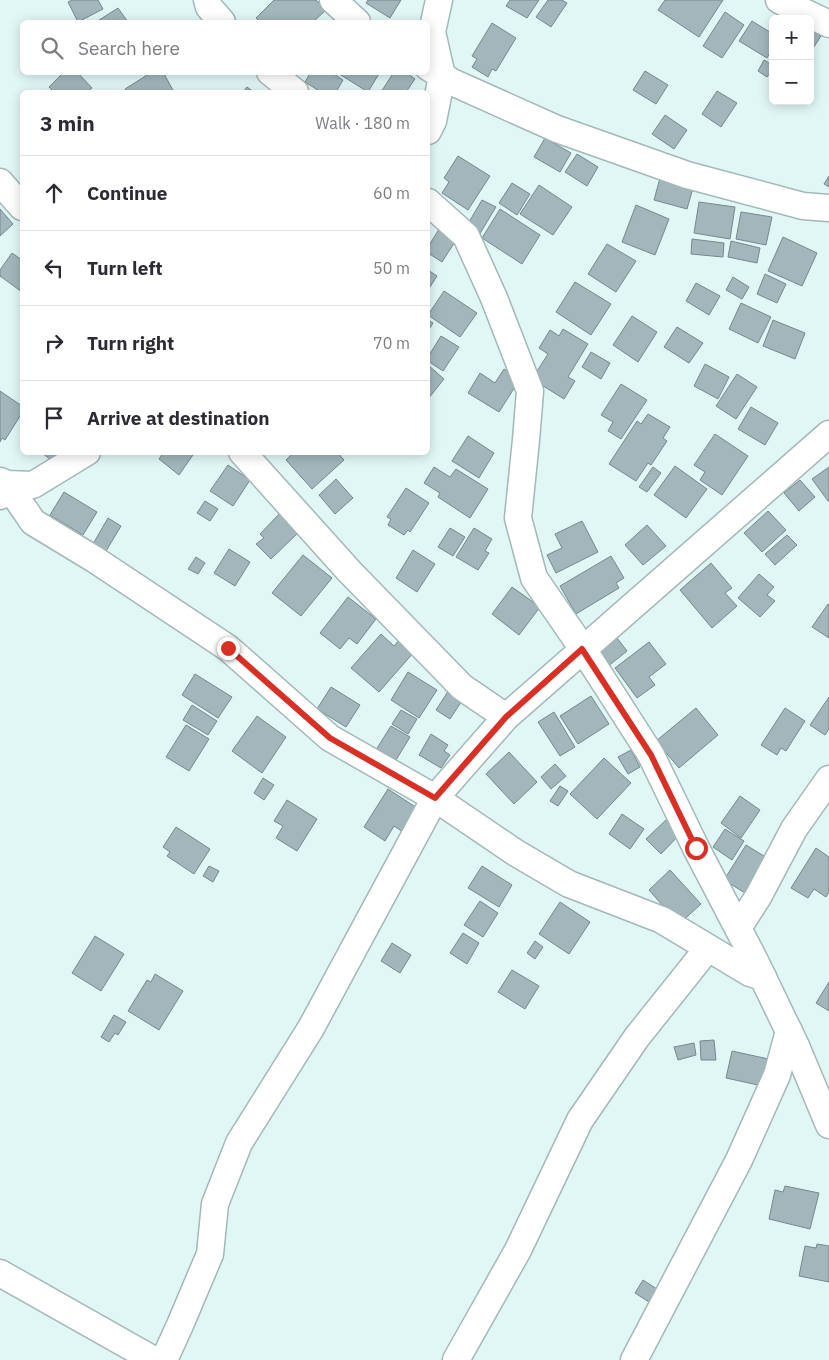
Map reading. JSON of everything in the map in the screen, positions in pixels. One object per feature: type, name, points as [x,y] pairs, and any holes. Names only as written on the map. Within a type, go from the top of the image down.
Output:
[{"type":"street","points":[[206,0],[209,7],[220,20]]},
{"type":"street","points":[[333,0],[355,20]]},
{"type":"street","points":[[430,128],[434,121],[435,71],[432,32],[438,0]]},
{"type":"street","points":[[779,0],[829,24]]},
{"type":"street","points":[[435,71],[452,82],[557,129],[687,175],[803,206],[829,208]]},
{"type":"street","points":[[274,75],[292,90]]},
{"type":"street","points":[[0,182],[20,205]]},
{"type":"street","points":[[430,204],[466,236],[494,298],[530,391],[518,518],[534,578],[651,755],[789,1031],[829,1125]]},
{"type":"street","points":[[164,1360],[210,1254],[215,1204],[239,1143],[311,1028],[435,798],[506,717],[829,434]]},
{"type":"street","points":[[2,487],[33,485],[83,455]]},
{"type":"street","points":[[245,455],[349,571],[462,687],[506,717]]},
{"type":"street","points":[[2,487],[33,522],[94,559],[228,648],[330,738],[435,798],[516,853],[569,884],[662,920],[750,973],[763,977]]},
{"type":"street","points":[[738,928],[758,897],[794,829],[829,778]]},
{"type":"street","points":[[456,1360],[518,1250],[580,1120],[637,1036],[708,948]]},
{"type":"street","points":[[634,1360],[739,1160],[777,1075],[789,1031]]},
{"type":"street","points":[[0,1273],[154,1360]]},
{"type":"building","points":[[72,0],[98,0],[103,9],[82,20],[77,20],[68,2]]},
{"type":"building","points":[[274,0],[316,0],[326,10],[315,20],[258,20],[256,18]]},
{"type":"building","points":[[368,0],[401,0],[390,18],[366,3]]},
{"type":"building","points":[[510,0],[539,0],[527,18],[506,6]]},
{"type":"building","points":[[548,0],[562,0],[567,3],[551,27],[536,17]]},
{"type":"building","points":[[665,0],[723,0],[699,37],[658,10]]},
{"type":"building","points":[[118,8],[127,20],[99,20]]},
{"type":"building","points":[[725,12],[744,25],[722,58],[703,46]]},
{"type":"building","points":[[752,21],[769,32],[769,55],[767,58],[739,41]]},
{"type":"building","points":[[492,23],[516,38],[496,71],[492,69],[488,77],[472,67],[477,59],[472,56]]},
{"type":"building","points":[[814,32],[821,36],[814,47]]},
{"type":"building","points":[[764,60],[769,63],[769,74],[767,77],[758,71]]},
{"type":"building","points":[[645,71],[668,85],[656,104],[633,90]]},
{"type":"building","points":[[61,75],[80,75],[92,88],[90,90],[52,90],[49,87]]},
{"type":"building","points":[[147,75],[165,75],[173,90],[126,90]]},
{"type":"building","points":[[309,75],[336,75],[343,80],[337,90],[318,90],[305,82]]},
{"type":"building","points":[[341,75],[378,75],[369,90],[365,90]]},
{"type":"building","points":[[392,75],[409,75],[415,79],[407,90],[382,90]]},
{"type":"building","points":[[717,91],[737,103],[721,127],[702,114]]},
{"type":"building","points":[[665,115],[687,130],[674,149],[652,134]]},
{"type":"building","points":[[545,138],[571,153],[560,172],[534,157]]},
{"type":"building","points":[[577,154],[598,167],[587,186],[565,172]]},
{"type":"building","points":[[458,156],[490,176],[468,210],[442,193],[449,182],[444,178]]},
{"type":"building","points":[[829,176],[829,187],[824,184]]},
{"type":"building","points":[[660,178],[693,188],[687,209],[654,200]]},
{"type":"building","points":[[512,183],[530,194],[517,215],[499,203]]},
{"type":"building","points":[[539,185],[572,207],[553,235],[520,214]]},
{"type":"building","points":[[482,200],[496,207],[479,235],[466,227]]},
{"type":"building","points":[[699,202],[735,207],[730,239],[694,233]]},
{"type":"building","points":[[636,205],[669,219],[655,255],[622,242]]},
{"type":"building","points":[[0,209],[13,224],[0,236]]},
{"type":"building","points":[[500,209],[540,235],[522,264],[482,238]]},
{"type":"building","points":[[741,212],[772,217],[766,245],[736,239]]},
{"type":"building","points":[[441,226],[458,237],[442,262],[430,254],[430,244]]},
{"type":"building","points":[[783,237],[817,253],[802,286],[768,271]]},
{"type":"building","points":[[692,239],[724,243],[723,257],[691,254]]},
{"type":"building","points":[[731,241],[760,248],[757,263],[728,257]]},
{"type":"building","points":[[607,244],[636,261],[616,292],[588,274]]},
{"type":"building","points":[[12,253],[20,259],[20,291],[0,276],[0,270]]},
{"type":"building","points":[[430,271],[437,276],[430,287]]},
{"type":"building","points":[[765,274],[786,284],[777,303],[757,294]]},
{"type":"building","points":[[733,277],[749,287],[742,299],[726,290]]},
{"type":"building","points":[[575,282],[611,304],[591,335],[556,312]]},
{"type":"building","points":[[696,283],[720,296],[709,315],[686,301]]},
{"type":"building","points":[[444,291],[477,313],[460,337],[430,316],[430,312]]},
{"type":"building","points":[[741,303],[771,317],[758,343],[729,329]]},
{"type":"building","points":[[632,316],[657,332],[638,362],[613,345]]},
{"type":"building","points":[[773,320],[805,333],[795,359],[763,346]]},
{"type":"building","points":[[677,327],[703,343],[689,363],[664,347]]},
{"type":"building","points":[[563,329],[588,344],[568,377],[575,381],[564,399],[532,379],[548,354],[539,348],[550,330],[559,336]]},
{"type":"building","points":[[441,336],[459,347],[443,371],[430,362],[430,354]]},
{"type":"building","points":[[591,352],[610,363],[601,379],[582,367]]},
{"type":"building","points":[[705,364],[729,377],[718,399],[694,386]]},
{"type":"building","points":[[430,367],[444,379],[430,396]]},
{"type":"building","points":[[504,369],[520,379],[499,412],[468,393],[480,373],[495,383]]},
{"type":"building","points":[[737,374],[757,387],[736,419],[716,406]]},
{"type":"building","points":[[621,384],[647,400],[621,439],[608,431],[613,422],[601,415]]},
{"type":"building","points":[[0,391],[20,405],[20,416],[5,440],[2,438],[0,442]]},
{"type":"building","points":[[751,407],[778,423],[765,445],[738,429]]},
{"type":"building","points":[[648,414],[670,427],[663,438],[667,441],[651,465],[648,463],[636,481],[609,464],[637,421],[641,424]]},
{"type":"building","points":[[715,434],[748,456],[722,495],[700,480],[705,472],[694,465]]},
{"type":"building","points":[[468,436],[494,453],[479,478],[452,461]]},
{"type":"building","points":[[45,455],[64,455],[57,465]]},
{"type":"building","points":[[162,455],[193,455],[179,475],[159,459]]},
{"type":"building","points":[[291,455],[340,455],[344,460],[312,489],[286,460]]},
{"type":"building","points":[[228,465],[250,480],[233,506],[210,491]]},
{"type":"building","points":[[675,466],[707,489],[686,518],[654,495]]},
{"type":"building","points":[[434,467],[450,477],[456,469],[488,489],[470,518],[438,497],[440,493],[424,483]]},
{"type":"building","points":[[653,467],[661,473],[647,492],[639,487]]},
{"type":"building","points":[[829,467],[829,501],[828,501],[812,479]]},
{"type":"building","points":[[336,479],[353,498],[335,514],[319,495]]},
{"type":"building","points":[[800,480],[815,497],[799,511],[784,493]]},
{"type":"building","points":[[406,488],[429,503],[410,532],[408,530],[404,535],[388,525],[391,519],[387,517]]},
{"type":"building","points":[[64,492],[97,512],[83,535],[50,515]]},
{"type":"building","points":[[205,501],[218,509],[210,521],[197,513]]},
{"type":"building","points":[[282,511],[301,530],[271,559],[256,544],[264,538],[260,534]]},
{"type":"building","points":[[768,511],[786,530],[762,552],[744,533]]},
{"type":"building","points":[[108,518],[121,526],[106,551],[93,544]]},
{"type":"building","points":[[582,521],[598,552],[556,573],[547,555],[562,548],[555,534]]},
{"type":"building","points":[[647,525],[666,546],[643,565],[625,545]]},
{"type":"building","points":[[450,528],[465,537],[453,556],[438,547]]},
{"type":"building","points":[[474,528],[492,539],[485,551],[489,553],[478,570],[456,557]]},
{"type":"building","points":[[787,535],[797,545],[775,565],[765,554]]},
{"type":"building","points":[[229,549],[250,562],[235,586],[214,573]]},
{"type":"building","points":[[413,550],[435,564],[417,592],[396,578]]},
{"type":"building","points":[[303,555],[332,578],[301,616],[272,593]]},
{"type":"building","points":[[611,556],[624,578],[616,583],[619,588],[576,614],[560,586]]},
{"type":"building","points":[[196,557],[205,563],[198,574],[188,569]]},
{"type":"building","points":[[711,563],[732,588],[725,593],[737,606],[712,628],[680,590]]},
{"type":"building","points":[[759,574],[774,587],[767,595],[775,601],[760,617],[738,598]]},
{"type":"building","points":[[512,587],[540,607],[519,635],[492,614]]},
{"type":"building","points":[[348,597],[376,619],[357,644],[349,638],[340,649],[320,633]]},
{"type":"building","points":[[829,605],[829,638],[812,627]]},
{"type":"building","points":[[381,634],[394,646],[400,639],[414,652],[379,692],[351,668]]},
{"type":"building","points":[[617,638],[627,651],[607,667],[597,654]]},
{"type":"building","points":[[649,642],[666,664],[649,677],[655,685],[637,698],[615,668]]},
{"type":"building","points":[[408,672],[437,690],[419,718],[391,700]]},
{"type":"building","points":[[195,674],[232,697],[218,718],[182,695]]},
{"type":"building","points":[[331,687],[360,705],[346,727],[317,709]]},
{"type":"building","points":[[449,690],[463,699],[450,719],[436,710]]},
{"type":"building","points":[[591,696],[609,724],[578,744],[560,716]]},
{"type":"building","points":[[829,697],[829,729],[825,735],[810,725]]},
{"type":"building","points":[[192,705],[217,721],[208,735],[183,720]]},
{"type":"building","points":[[696,708],[718,735],[679,768],[656,741]]},
{"type":"building","points":[[785,708],[805,721],[786,751],[781,748],[777,755],[761,745]]},
{"type":"building","points":[[401,710],[417,719],[408,734],[392,724]]},
{"type":"building","points":[[554,712],[575,747],[560,756],[538,722]]},
{"type":"building","points":[[257,716],[286,737],[262,773],[232,751]]},
{"type":"building","points":[[186,725],[209,739],[189,771],[166,757]]},
{"type":"building","points":[[391,726],[410,737],[393,765],[374,753]]},
{"type":"building","points":[[431,734],[448,745],[444,751],[450,755],[441,768],[419,755]]},
{"type":"building","points":[[631,750],[640,767],[628,774],[618,757]]},
{"type":"building","points":[[509,752],[537,782],[514,804],[486,774]]},
{"type":"building","points":[[604,758],[631,783],[597,819],[570,794]]},
{"type":"building","points":[[555,764],[566,776],[551,789],[541,777]]},
{"type":"building","points":[[263,778],[274,785],[264,800],[254,793]]},
{"type":"building","points":[[560,786],[568,791],[558,806],[550,801]]},
{"type":"building","points":[[388,789],[417,808],[403,832],[394,826],[385,841],[364,827]]},
{"type":"building","points":[[740,796],[760,810],[741,838],[721,823]]},
{"type":"building","points":[[287,800],[317,819],[297,851],[276,838],[283,826],[274,821]]},
{"type":"building","points":[[622,814],[644,829],[630,849],[609,834]]},
{"type":"building","points":[[667,819],[681,833],[661,854],[646,839]]},
{"type":"building","points":[[176,827],[210,849],[194,874],[167,856],[170,852],[163,847]]},
{"type":"building","points":[[725,829],[744,841],[732,860],[713,847]]},
{"type":"building","points":[[746,845],[772,861],[750,896],[724,880]]},
{"type":"building","points":[[816,848],[829,857],[829,892],[826,897],[814,889],[808,898],[791,888]]},
{"type":"building","points":[[209,866],[219,871],[213,882],[203,876]]},
{"type":"building","points":[[482,866],[512,885],[499,907],[468,888]]},
{"type":"building","points":[[670,870],[701,904],[679,924],[649,890]]},
{"type":"building","points":[[480,901],[498,913],[483,937],[464,925]]},
{"type":"building","points":[[560,902],[590,922],[569,954],[539,934]]},
{"type":"building","points":[[463,933],[479,943],[467,964],[450,953]]},
{"type":"building","points":[[95,936],[124,954],[101,991],[72,973]]},
{"type":"building","points":[[535,941],[543,947],[535,959],[527,953]]},
{"type":"building","points":[[392,943],[411,955],[400,973],[381,961]]},
{"type":"building","points":[[512,970],[539,986],[525,1009],[498,992]]},
{"type":"building","points":[[155,974],[183,991],[159,1030],[128,1011],[147,980],[151,982]]},
{"type":"building","points":[[829,982],[829,1011],[816,1003]]},
{"type":"building","points":[[114,1015],[126,1022],[118,1035],[115,1033],[109,1042],[101,1037]]},
{"type":"building","points":[[714,1040],[716,1060],[701,1060],[700,1041]]},
{"type":"building","points":[[694,1043],[696,1055],[678,1060],[674,1047]]},
{"type":"building","points":[[732,1051],[773,1060],[767,1087],[726,1078]]},
{"type":"building","points":[[785,1186],[819,1193],[810,1229],[769,1219],[775,1190],[783,1192]]},
{"type":"building","points":[[817,1244],[829,1246],[829,1282],[799,1276],[805,1246],[816,1248]]},
{"type":"building","points":[[643,1280],[657,1289],[649,1302],[635,1293]]},
{"type":"route","points":[[228,648],[330,738],[435,798],[506,717],[582,649],[651,755],[696,848]]}]
